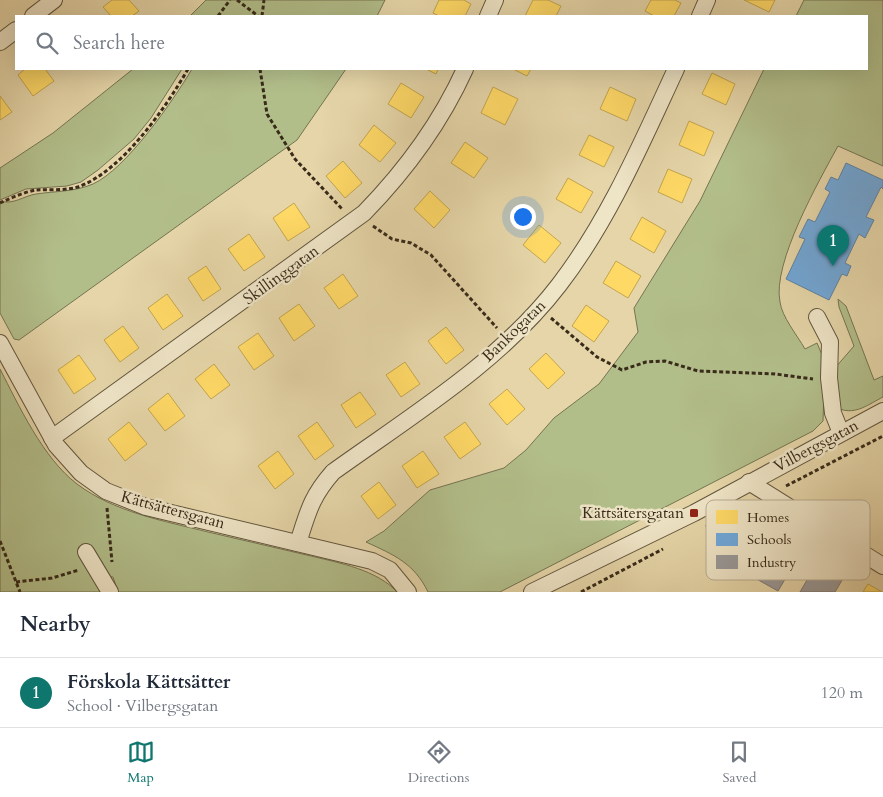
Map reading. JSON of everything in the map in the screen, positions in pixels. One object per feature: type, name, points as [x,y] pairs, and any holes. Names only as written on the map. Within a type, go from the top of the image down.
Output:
[{"type":"street","points":[[34,15],[54,0]]},
{"type":"street","points":[[488,15],[495,0]]},
{"type":"street","points":[[700,15],[707,0]]},
{"type":"street","points":[[0,42],[15,31]]},
{"type":"street","name":"Skillinggatan","points":[[52,438],[364,213],[396,180],[415,155],[442,116],[464,70]]},
{"type":"street","name":"Bankogatan","points":[[298,543],[317,490],[333,472],[426,405],[508,340],[560,285],[615,196],[676,70]]},
{"type":"street","points":[[817,317],[830,342],[829,378],[834,413],[840,433]]},
{"type":"street","name":"Kättsättersgatan","points":[[0,343],[52,438],[81,473],[106,491],[146,507],[372,561],[390,570],[408,592]]},
{"type":"street","name":"Vilbergsgatan","points":[[717,500],[883,411]]},
{"type":"street","name":"Vilbergsgatan","points":[[749,482],[778,500]]},
{"type":"street","name":"Vilbergsgatan","points":[[534,592],[706,506]]},
{"type":"street","points":[[86,552],[105,568],[110,592]]},
{"type":"street","name":"Vilbergsgatan","points":[[870,558],[883,566]]},
{"type":"path","points":[[219,15],[230,0]]},
{"type":"path","points":[[237,0],[257,15]]},
{"type":"path","points":[[262,15],[264,0]]},
{"type":"path","points":[[0,203],[34,190],[77,187],[99,176],[130,148],[151,125],[173,95],[187,70]]},
{"type":"path","points":[[260,70],[267,114],[295,159],[336,202]]},
{"type":"path","points":[[364,213],[374,226],[392,239],[411,243],[431,255],[508,340]]},
{"type":"path","points":[[539,308],[597,357],[611,366],[622,370],[646,362],[665,361],[698,371],[775,374],[808,380],[829,378]]},
{"type":"path","points":[[16,582],[52,578],[78,570],[105,568],[106,491]]},
{"type":"path","points":[[0,541],[20,592]]},
{"type":"green space","points":[[206,0],[385,0],[378,15],[191,15]]},
{"type":"green space","points":[[804,0],[883,0],[883,166],[838,146],[799,222],[783,266],[779,286],[781,308],[790,326],[805,349],[817,343],[825,362],[823,421],[813,431],[500,592],[428,592],[410,567],[394,556],[366,542],[384,531],[430,490],[504,468],[526,450],[554,418],[599,384],[638,332],[634,308],[700,201],[764,70],[868,70],[868,15],[796,15]]},
{"type":"green space","points":[[132,70],[181,70],[151,118],[134,139],[98,170],[81,182],[67,186],[26,189],[0,200],[0,168],[53,133]]},
{"type":"green space","points":[[191,70],[345,70],[297,140],[19,340],[14,339],[0,313],[0,201],[10,202],[31,195],[79,189],[93,184],[106,176],[134,149],[173,98]]},
{"type":"green space","points":[[838,299],[846,306],[874,380],[883,376],[883,397],[852,411],[840,409],[835,368],[854,346],[839,307]]},
{"type":"green space","points":[[0,369],[33,431],[53,460],[77,484],[91,494],[123,509],[157,519],[357,568],[389,584],[397,592],[118,592],[113,577],[98,576],[105,592],[0,592]]},
{"type":"building: Homes","points":[[112,0],[129,0],[139,11],[133,15],[110,15],[103,7]]},
{"type":"building: Homes","points":[[439,0],[464,0],[471,4],[466,15],[437,15],[433,13]]},
{"type":"building: Homes","points":[[533,0],[548,0],[561,6],[556,15],[526,15]]},
{"type":"building: Homes","points":[[651,0],[675,0],[681,3],[675,15],[652,15],[645,11]]},
{"type":"building: Homes","points":[[744,0],[775,0],[769,12]]},
{"type":"building: Homes","points":[[24,70],[46,70],[54,81],[33,96],[18,75]]},
{"type":"building: Homes","points":[[428,70],[438,70],[436,74]]},
{"type":"building: Homes","points":[[515,70],[530,70],[527,76]]},
{"type":"building: Homes","points":[[712,73],[735,84],[726,105],[702,94]]},
{"type":"building: Homes","points":[[401,83],[424,97],[411,118],[388,104]]},
{"type":"building: Homes","points":[[493,87],[518,99],[505,125],[481,113]]},
{"type":"building: Homes","points":[[610,87],[636,99],[627,121],[600,109]]},
{"type":"building: Homes","points":[[0,96],[12,112],[0,120]]},
{"type":"building: Homes","points":[[689,121],[714,132],[704,156],[679,145]]},
{"type":"building: Homes","points":[[374,125],[396,143],[380,162],[359,145]]},
{"type":"building: Homes","points":[[589,135],[614,147],[604,167],[579,155]]},
{"type":"building: Homes","points":[[465,142],[488,158],[474,178],[451,163]]},
{"type":"building: Homes","points":[[343,161],[362,183],[345,198],[326,176]]},
{"type":"building: Homes","points":[[668,169],[692,179],[682,203],[658,192]]},
{"type":"building: Homes","points":[[568,178],[593,192],[581,213],[556,199]]},
{"type":"building: Homes","points":[[430,191],[450,210],[434,228],[414,209]]},
{"type":"building: Homes","points":[[294,203],[310,227],[288,241],[273,218]]},
{"type":"building: Homes","points":[[642,217],[666,231],[654,253],[630,239]]},
{"type":"building: Homes","points":[[539,225],[561,243],[545,263],[523,245]]},
{"type":"building: Homes","points":[[249,234],[265,257],[244,271],[228,249]]},
{"type":"building: Homes","points":[[616,261],[641,276],[628,298],[603,283]]},
{"type":"building: Homes","points":[[206,266],[221,289],[203,301],[188,278]]},
{"type":"building: Homes","points":[[343,274],[358,296],[339,309],[324,288]]},
{"type":"building: Homes","points":[[167,294],[183,316],[163,330],[148,308]]},
{"type":"building: Homes","points":[[299,304],[315,326],[294,341],[279,318]]},
{"type":"building: Homes","points":[[586,305],[609,321],[594,342],[572,326]]},
{"type":"building: Homes","points":[[123,326],[139,348],[120,362],[104,340]]},
{"type":"building: Homes","points":[[446,327],[464,350],[446,364],[428,341]]},
{"type":"building: Homes","points":[[258,333],[274,356],[254,370],[238,347]]},
{"type":"building: Homes","points":[[546,353],[565,373],[548,389],[529,369]]},
{"type":"building: Homes","points":[[79,355],[96,379],[74,394],[58,370]]},
{"type":"building: Homes","points":[[405,362],[420,384],[401,397],[386,375]]},
{"type":"building: Homes","points":[[214,364],[230,385],[211,399],[195,379]]},
{"type":"building: Homes","points":[[507,389],[525,409],[507,425],[489,404]]},
{"type":"building: Homes","points":[[360,392],[376,414],[356,428],[341,405]]},
{"type":"building: Homes","points":[[168,393],[185,416],[165,431],[148,409]]},
{"type":"building: Homes","points":[[129,422],[147,444],[125,461],[108,439]]},
{"type":"building: Homes","points":[[317,422],[334,446],[315,460],[298,436]]},
{"type":"building: Homes","points":[[465,422],[481,444],[460,459],[444,437]]},
{"type":"building: Homes","points":[[278,451],[294,474],[275,489],[258,466]]},
{"type":"building: Homes","points":[[423,451],[439,474],[417,488],[402,466]]},
{"type":"building: Homes","points":[[379,482],[396,505],[378,519],[361,496]]},
{"type":"building: Homes","points":[[868,584],[882,592],[863,592]]},
{"type":"building: Schools","points":[[846,163],[883,180],[883,189],[881,187],[866,217],[874,220],[865,238],[859,234],[845,263],[851,266],[847,276],[842,274],[829,300],[786,279],[805,239],[799,237],[808,219],[815,222],[830,192],[825,189],[831,177],[838,180]]},
{"type":"building: Industry","points":[[758,580],[785,580],[778,591]]},
{"type":"building: Industry","points":[[807,580],[842,580],[835,592],[800,592]]},
{"type":"place","name":"Förskola Kättsätter","points":[[833,266]]},
{"type":"place","name":"Kättsätersgatan","points":[[694,513]]}]
